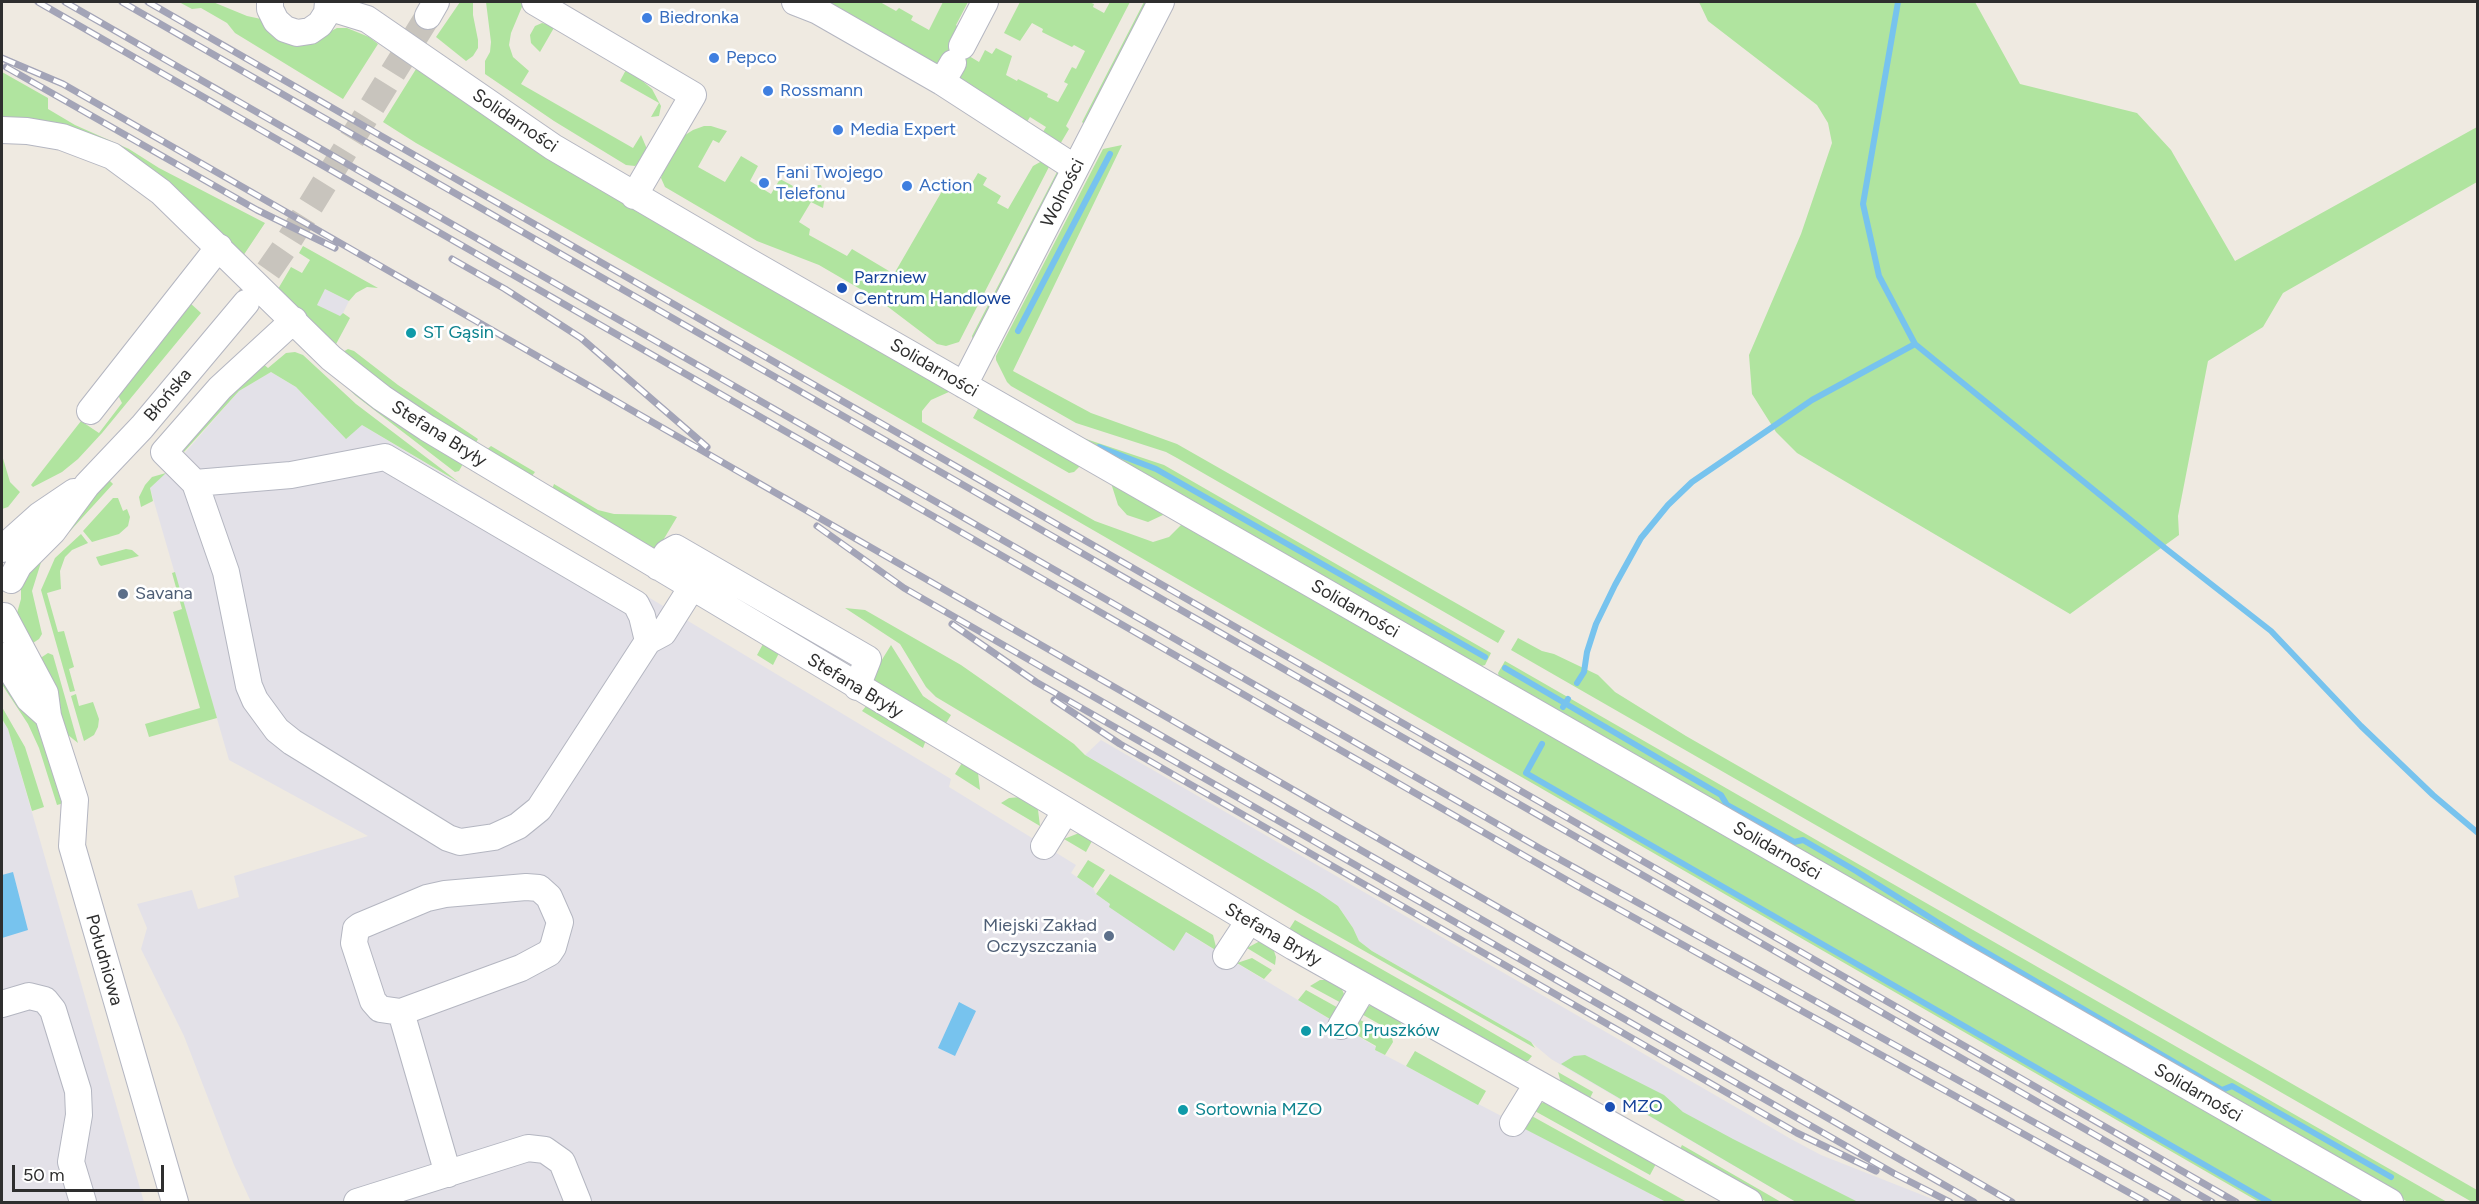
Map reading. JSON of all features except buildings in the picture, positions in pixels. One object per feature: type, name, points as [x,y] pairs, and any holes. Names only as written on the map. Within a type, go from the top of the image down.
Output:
[{"type":"street","points":[[267,2],[272,15],[280,25],[297,33],[310,31],[320,24],[328,4]]},
{"type":"street","points":[[536,2],[693,95],[634,196]]},
{"type":"street","points":[[795,2],[952,64],[1076,168]]},
{"type":"street","points":[[952,64],[985,2]]},
{"type":"street","name":"Wolności","points":[[963,385],[1161,2]]},
{"type":"street","name":"Solidarności","points":[[328,4],[358,8],[379,26],[471,92],[634,196],[2390,1203]]},
{"type":"street","name":"Stefana Bryły","points":[[2,130],[27,131],[62,137],[112,156],[155,187],[331,358],[382,398],[437,434],[1249,921],[1749,1203]]},
{"type":"street","points":[[90,411],[219,247]]},
{"type":"street","name":"Błońska","points":[[6,572],[19,565],[52,531],[87,485],[134,436],[246,303]]},
{"type":"street","points":[[294,320],[220,388],[164,452],[195,483],[226,572],[249,686],[255,700],[266,717],[292,742],[448,838],[460,842],[494,837],[518,826],[539,809],[648,641],[663,633],[692,587]]},
{"type":"street","points":[[195,483],[291,475],[385,457],[636,604],[642,616],[648,641]]},
{"type":"street","name":"Błońska","points":[[2,549],[40,515],[87,485]]},
{"type":"street","points":[[658,567],[667,553],[676,548],[868,659],[857,687]]},
{"type":"street","points":[[3,617],[12,598],[6,572]]},
{"type":"street","name":"Południowa","points":[[3,617],[45,693],[48,716],[75,800],[72,846],[175,1203]]},
{"type":"street","name":"Południowa","points":[[2,656],[29,699],[48,716]]},
{"type":"street","points":[[1044,846],[1065,812]]},
{"type":"street","points":[[526,887],[539,888],[549,897],[560,922],[549,953],[521,968],[401,1012],[380,1009],[373,1001],[354,944],[356,929],[427,898],[445,894],[526,887]]},
{"type":"street","points":[[1226,956],[1249,921]]},
{"type":"street","points":[[1341,1026],[1364,987]]},
{"type":"street","points":[[2,1004],[29,996],[45,1000],[53,1010],[78,1091],[79,1115],[72,1162],[83,1203]]},
{"type":"street","points":[[401,1012],[448,1174]]},
{"type":"street","points":[[1513,1123],[1537,1084]]},
{"type":"street","points":[[357,1203],[516,1151],[538,1149],[556,1156],[562,1162],[579,1203]]},
{"type":"shaded area","points":[[325,289],[349,301],[341,317],[317,305]]},
{"type":"shaded area","points":[[271,372],[296,387],[345,438],[362,425],[951,779],[949,787],[1076,865],[1071,873],[1174,951],[1185,932],[1376,1047],[1375,1050],[1666,1202],[251,1202],[234,1165],[184,1036],[141,949],[147,928],[137,904],[192,890],[198,909],[239,897],[234,876],[368,836],[229,760],[150,488],[184,454],[239,391]]},
{"type":"shaded area","points":[[2,719],[8,729],[144,1202],[2,1202]]},
{"type":"shaded area","points":[[1101,740],[1791,1139],[1821,1155],[1940,1202],[1796,1202],[1551,1059],[1531,1042],[1372,951],[1359,941],[1338,906],[1085,755]]},
{"type":"green space","points":[[179,2],[213,2],[247,16],[327,33],[337,28],[347,28],[369,37],[378,44],[343,99],[235,33],[227,23],[201,8],[192,9]]},
{"type":"green space","points":[[460,2],[473,2],[478,40],[478,48],[466,61],[436,37]]},
{"type":"green space","points":[[486,2],[524,2],[511,33],[509,45],[513,57],[529,71],[521,84],[633,148],[641,135],[647,149],[639,163],[635,166],[626,165],[554,121],[485,74],[485,61],[490,52],[491,42]]},
{"type":"green space","points":[[812,2],[880,2],[896,11],[899,8],[913,16],[911,20],[929,30],[943,2],[968,2],[956,25],[975,45],[969,56],[979,62],[985,50],[992,54],[996,48],[1012,56],[1006,75],[1048,94],[1047,97],[1058,102],[1068,84],[1064,82],[1072,67],[1076,69],[1085,51],[1042,32],[1043,29],[1032,23],[1020,41],[1004,33],[1020,2],[1089,2],[1104,13],[1110,2],[1130,2],[1066,126],[1069,129],[1059,146],[1041,135],[1046,127],[1030,117],[1025,125],[937,68]]},
{"type":"green space","points":[[1144,2],[1150,2],[1086,126],[1082,122]]},
{"type":"green space","points":[[1699,2],[1975,2],[2020,84],[2137,113],[2171,150],[2235,261],[2477,127],[2477,182],[2283,293],[2263,327],[2208,361],[2178,516],[2179,535],[2070,614],[1797,453],[1776,432],[1752,394],[1749,355],[1801,234],[1832,143],[1828,123],[1817,105],[1708,21]]},
{"type":"green space","points":[[542,23],[555,26],[540,52],[531,43],[530,35],[535,26]]},
{"type":"green space","points":[[627,68],[652,89],[661,106],[659,116],[651,117],[659,103],[620,81]]},
{"type":"green space","points":[[416,69],[951,391],[931,400],[922,411],[922,422],[1095,521],[1153,542],[1169,537],[1182,524],[2365,1202],[2259,1202],[791,356],[416,143],[383,122]]},
{"type":"green space","points":[[2,72],[48,98],[48,109],[75,125],[129,149],[159,168],[265,223],[243,256],[158,173],[132,155],[2,118]]},
{"type":"green space","points":[[704,126],[727,131],[719,143],[713,140],[698,167],[725,182],[741,156],[758,166],[750,181],[771,194],[780,179],[793,186],[790,192],[801,198],[805,193],[811,196],[818,185],[821,185],[825,196],[823,208],[811,202],[799,222],[810,229],[809,235],[847,256],[852,249],[894,274],[949,179],[968,190],[978,173],[987,178],[983,185],[1001,196],[997,203],[1008,209],[1033,166],[1042,161],[1051,163],[959,342],[946,346],[937,344],[879,300],[819,265],[757,241],[665,187],[661,178],[663,169],[682,137]]},
{"type":"green space","points":[[1122,145],[1013,371],[1091,413],[1177,444],[1505,631],[1498,643],[1166,452],[1076,423],[1007,382],[996,356],[1103,149]]},
{"type":"green space","points":[[1058,170],[1059,174],[973,340],[972,336]]},
{"type":"green space","points":[[303,246],[378,288],[367,287],[356,293],[349,301],[325,289],[317,305],[340,316],[343,313],[350,318],[335,346],[278,289],[291,267],[302,273],[310,260],[299,253]]},
{"type":"green space","points":[[189,302],[201,313],[102,433],[78,459],[62,472],[33,487],[31,485],[81,421],[99,433],[122,403],[118,395]]},
{"type":"green space","points":[[348,349],[478,439],[474,446],[426,417],[341,353]]},
{"type":"green space","points":[[295,352],[303,355],[356,404],[460,483],[362,425],[346,439],[296,387],[271,372],[239,391],[183,453],[186,441],[261,362],[268,368],[286,353]]},
{"type":"green space","points":[[328,369],[464,462],[459,471],[455,472],[356,396]]},
{"type":"green space","points":[[979,407],[1081,465],[1074,472],[1069,473],[973,418]]},
{"type":"green space","points":[[1071,434],[1164,465],[1491,653],[1485,665],[1478,667]]},
{"type":"green space","points":[[491,446],[535,472],[529,480],[484,452]]},
{"type":"green space","points":[[2,455],[10,482],[20,492],[8,507],[2,509]]},
{"type":"green space","points":[[166,473],[150,488],[153,501],[141,507],[139,497],[145,485],[152,477]]},
{"type":"green space","points":[[109,480],[113,484],[61,541],[62,530]]},
{"type":"green space","points":[[1111,483],[1165,514],[1148,522],[1127,515],[1118,505]]},
{"type":"green space","points":[[554,484],[598,510],[614,514],[677,517],[662,542],[657,547],[649,549],[551,492]]},
{"type":"green space","points":[[113,498],[118,498],[123,511],[127,509],[130,517],[128,526],[119,534],[92,542],[83,531]]},
{"type":"green space","points":[[81,534],[88,543],[72,550],[65,557],[60,571],[61,589],[47,593],[58,632],[64,631],[74,667],[69,669],[75,691],[70,692],[41,590],[55,558]]},
{"type":"green space","points":[[126,549],[132,550],[139,556],[101,566],[96,557]]},
{"type":"green space","points":[[43,556],[32,591],[42,634],[39,639],[27,647],[17,613],[21,599],[21,583],[24,573]]},
{"type":"green space","points":[[175,572],[217,718],[149,737],[145,724],[200,708],[173,612],[182,609],[172,573]]},
{"type":"green space","points":[[845,608],[865,610],[961,665],[1074,744],[1085,755],[1319,893],[1338,906],[1359,941],[1372,951],[1531,1042],[1535,1048],[1301,915],[936,697],[926,687],[900,644]]},
{"type":"green space","points":[[1518,638],[1598,675],[1615,692],[1686,736],[2477,1190],[2477,1202],[2472,1202],[1511,650]]},
{"type":"green space","points":[[763,644],[779,653],[773,665],[757,655]]},
{"type":"green space","points":[[891,645],[923,696],[951,715],[945,725],[873,681],[875,671]]},
{"type":"green space","points":[[48,653],[53,655],[78,743],[68,735],[59,708],[36,661]]},
{"type":"green space","points":[[1505,661],[2447,1202],[2408,1202],[1499,677],[1498,673]]},
{"type":"green space","points":[[3,681],[37,724],[46,744],[64,803],[57,805],[39,748],[28,724],[3,686]]},
{"type":"green space","points":[[76,694],[79,706],[93,702],[99,719],[94,735],[84,741],[71,696]]},
{"type":"green space","points":[[867,705],[926,740],[923,748],[862,711]]},
{"type":"green space","points":[[2,707],[25,747],[44,807],[32,811],[8,729],[2,719]]},
{"type":"green space","points":[[962,763],[974,768],[978,773],[980,790],[955,774]]},
{"type":"green space","points":[[1021,797],[1038,810],[1040,826],[1001,803],[1009,798]]},
{"type":"green space","points":[[1079,833],[1092,841],[1086,852],[1064,839]]},
{"type":"green space","points":[[1088,860],[1105,870],[1093,888],[1077,877]]},
{"type":"green space","points":[[1110,874],[1213,935],[1217,951],[1186,932],[1174,951],[1109,907],[1110,904],[1096,894]]},
{"type":"green space","points":[[1295,920],[1532,1056],[1528,1061],[1515,1061],[1288,931]]},
{"type":"green space","points":[[1260,941],[1273,948],[1276,957],[1275,965],[1247,948]]},
{"type":"green space","points":[[1252,958],[1272,970],[1264,979],[1237,963]]},
{"type":"green space","points":[[1320,980],[1331,980],[1341,987],[1345,1005],[1310,986]]},
{"type":"green space","points":[[1306,990],[1342,1010],[1335,1022],[1298,1000]]},
{"type":"green space","points":[[1371,1005],[1396,1016],[1402,1025],[1402,1037],[1358,1012]]},
{"type":"green space","points":[[1355,1017],[1392,1038],[1393,1042],[1385,1055],[1375,1050],[1376,1046],[1348,1030]]},
{"type":"green space","points":[[1415,1051],[1486,1091],[1478,1105],[1406,1066]]},
{"type":"green space","points":[[1585,1055],[1664,1095],[1683,1112],[1733,1139],[1858,1202],[1796,1202],[1561,1064],[1574,1056]]},
{"type":"green space","points":[[1558,1072],[1593,1092],[1588,1102],[1561,1083]]},
{"type":"green space","points":[[1545,1102],[1657,1162],[1650,1175],[1533,1110],[1538,1104]]},
{"type":"green space","points":[[1530,1115],[1687,1202],[1666,1202],[1523,1128]]},
{"type":"green space","points":[[1682,1145],[1781,1202],[1767,1202],[1678,1153]]},
{"type":"water","points":[[13,872],[28,930],[2,938],[2,875]]},
{"type":"water","points":[[959,1002],[976,1011],[955,1056],[938,1048]]},
{"type":"waterway","points":[[1898,2],[1863,204],[1879,276],[1915,344],[2165,548],[2271,631],[2361,726],[2433,795],[2478,833]]},
{"type":"waterway","points":[[1018,331],[1110,154]]},
{"type":"waterway","points":[[1577,683],[1584,672],[1587,652],[1596,624],[1615,585],[1641,538],[1668,505],[1692,482],[1812,400],[1915,344]]},
{"type":"waterway","points":[[1099,447],[1156,469],[1485,657]]},
{"type":"waterway","points":[[1505,668],[1721,795],[1727,805],[1794,842],[1803,840],[1972,944],[2222,1090],[2232,1086],[2391,1177]]},
{"type":"waterway","points":[[1563,707],[1568,699]]},
{"type":"waterway","points":[[1542,744],[1526,773],[2269,1202]]},
{"type":"tunnel","points":[[246,303],[285,247],[428,16]]},
{"type":"railway","points":[[38,2],[1577,886],[2146,1202]]},
{"type":"railway","points":[[65,2],[1541,849],[2178,1202]]},
{"type":"railway","points":[[122,2],[2212,1202]]},
{"type":"railway","points":[[148,2],[2236,1202]]},
{"type":"railway","points":[[2,58],[63,84],[2012,1202]]},
{"type":"railway","points":[[6,67],[257,210],[335,248]]},
{"type":"railway","points":[[452,259],[505,289],[581,338],[707,447]]},
{"type":"railway","points":[[817,526],[904,588],[1974,1202]]},
{"type":"railway","points":[[952,624],[1036,682],[1895,1174],[1950,1202]]},
{"type":"railway","points":[[1054,700],[1120,744],[1797,1133],[1876,1171]]},
{"type":"place","name":"Biedronka","points":[[647,18]]},
{"type":"place","name":"Pepco","points":[[714,58]]},
{"type":"place","name":"Rossmann","points":[[768,91]]},
{"type":"place","name":"Media Expert","points":[[838,130]]},
{"type":"place","name":"Fani Twojego Telefonu","points":[[764,183]]},
{"type":"place","name":"Action","points":[[907,186]]},
{"type":"place","name":"Parzniew Centrum Handlowe","points":[[842,288]]},
{"type":"place","name":"ST Gąsin","points":[[411,333]]},
{"type":"place","name":"Savana","points":[[123,594]]},
{"type":"place","name":"Miejski Zakład Oczyszczania","points":[[1109,936]]},
{"type":"place","name":"MZO Pruszków","points":[[1306,1031]]},
{"type":"place","name":"MZO","points":[[1610,1107]]},
{"type":"place","name":"Sortownia MZO","points":[[1183,1110]]}]
